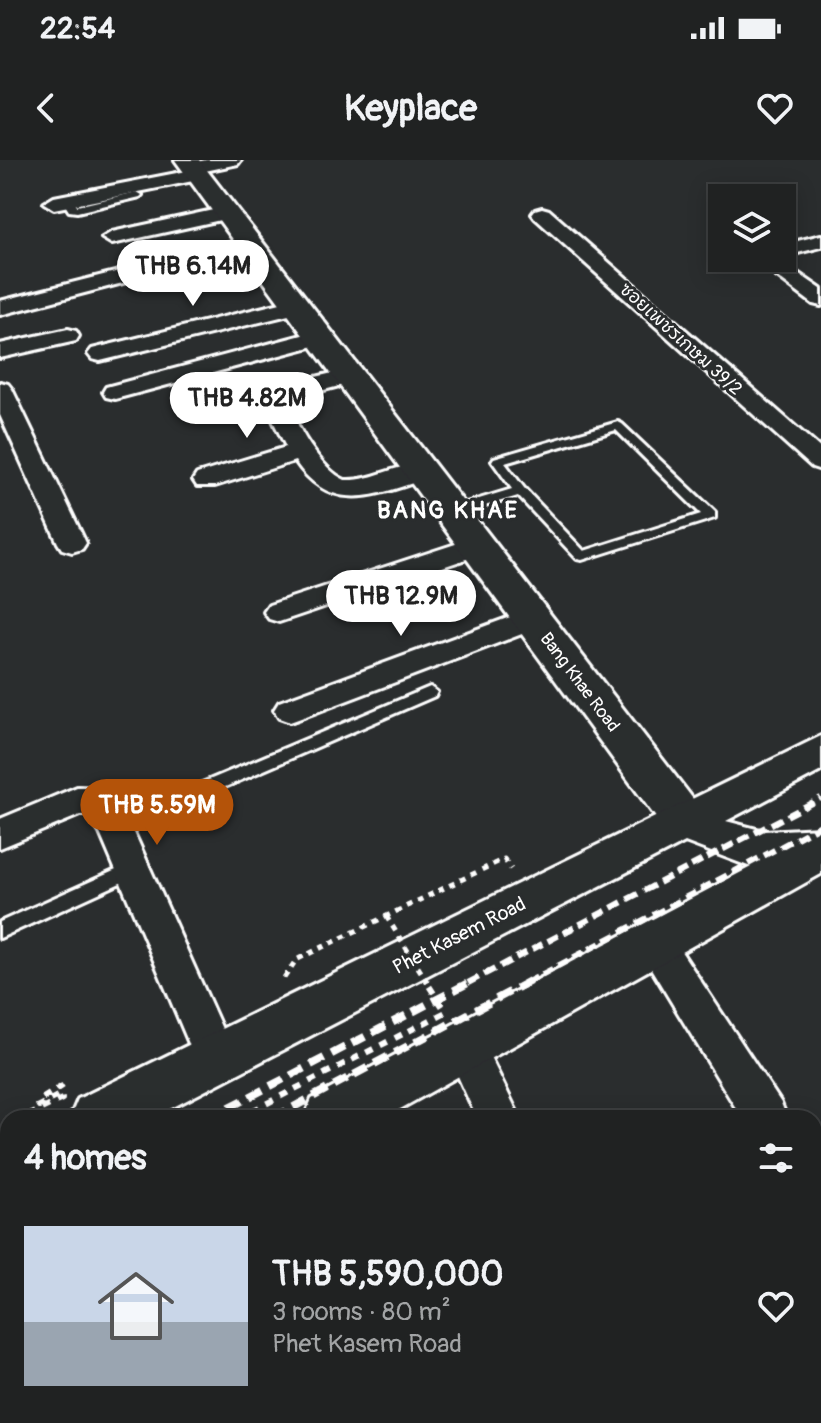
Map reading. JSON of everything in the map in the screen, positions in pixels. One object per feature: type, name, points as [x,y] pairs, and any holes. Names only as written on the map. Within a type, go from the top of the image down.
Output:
[{"type":"main road","name":"Bang Khae Road","points":[[193,168],[684,821]]},
{"type":"main road","name":"Phet Kasem Road","points":[[113,1110],[821,752]]},
{"type":"main road","points":[[684,821],[737,845],[768,853],[821,845]]},
{"type":"main road","points":[[346,1110],[821,852]]},
{"type":"street","points":[[60,202],[232,160]]},
{"type":"street","points":[[112,238],[227,213]]},
{"type":"street","name":"ซอยเพชรเกษม 39/2","points":[[542,214],[815,451]]},
{"type":"street","points":[[796,247],[821,241]]},
{"type":"street","points":[[0,308],[250,244]]},
{"type":"street","points":[[782,272],[821,299]]},
{"type":"street","points":[[100,354],[297,306]]},
{"type":"street","points":[[0,351],[68,336]]},
{"type":"street","points":[[115,392],[321,337]]},
{"type":"street","points":[[350,376],[286,391],[278,396],[277,404],[301,452],[327,483],[342,488],[361,488],[422,471]]},
{"type":"street","points":[[0,389],[72,543]]},
{"type":"street","points":[[206,480],[278,456],[301,452]]},
{"type":"street","points":[[279,612],[477,546]]},
{"type":"street","points":[[290,710],[532,619]]},
{"type":"street","points":[[0,834],[77,801],[97,801],[115,827],[215,1058]]},
{"type":"street","points":[[654,942],[761,1110]]},
{"type":"street","points":[[464,1045],[495,1110]]},
{"type":"lane","points":[[60,202],[77,209],[137,195]]},
{"type":"lane","points":[[618,426],[710,515],[582,556],[520,491],[498,461],[618,426]]},
{"type":"lane","points":[[451,512],[520,491]]},
{"type":"lane","points":[[115,827],[430,692]]},
{"type":"lane","points":[[0,930],[134,869]]},
{"type":"path","points":[[283,979],[296,960],[504,859],[512,869]]},
{"type":"path","points":[[254,1110],[446,1012],[386,916]]},
{"type":"path","points":[[43,1110],[62,1099],[61,1094],[39,1106],[37,1102],[64,1085]]},
{"type":"railway","points":[[468,983],[821,798]]},
{"type":"railway","points":[[526,983],[821,825]]},
{"type":"railway","points":[[224,1110],[472,981]]},
{"type":"railway","points":[[288,1110],[530,981]]},
{"type":"district","name":"BANG KHAE","points":[[448,510]]}]
